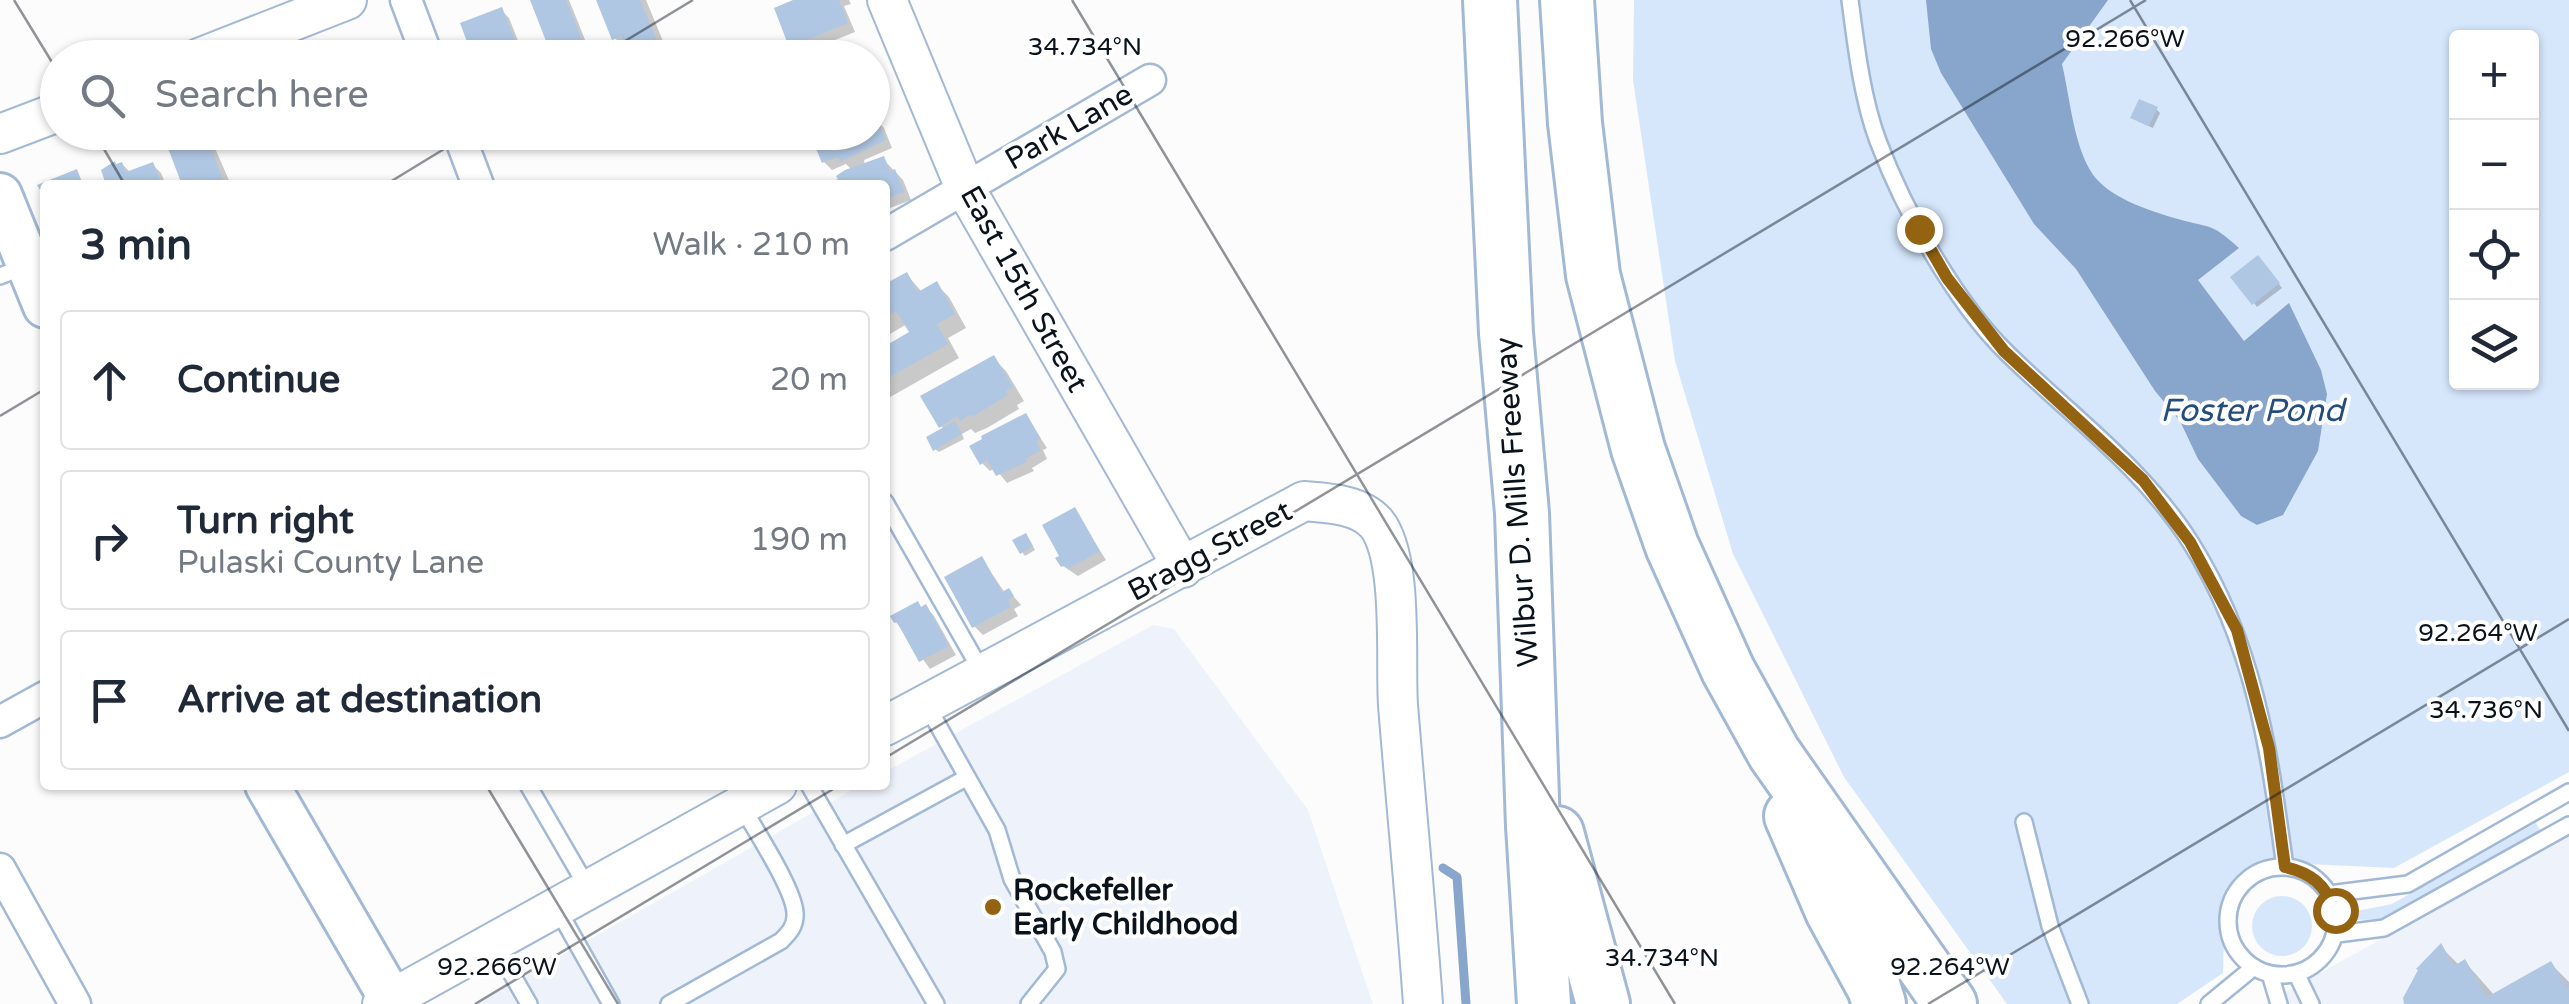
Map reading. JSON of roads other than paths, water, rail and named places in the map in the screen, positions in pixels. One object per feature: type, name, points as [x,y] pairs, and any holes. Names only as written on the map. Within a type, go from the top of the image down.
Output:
[{"type":"highway","name":"Wilbur D. Mills Freeway","points":[[1490,0],[1506,333],[1522,513],[1533,826],[1544,1004]]},
{"type":"highway","points":[[1566,0],[1575,123],[1593,275],[1638,449],[1672,546],[1832,912],[1879,1004]]},
{"type":"highway","points":[[1728,670],[1774,752],[1950,1004]]},
{"type":"highway","points":[[1532,739],[1602,1004]]},
{"type":"main road","points":[[0,195],[14,270],[40,300]]},
{"type":"main road","points":[[270,790],[389,1003]]},
{"type":"street","points":[[245,40],[348,0]]},
{"type":"street","points":[[406,0],[421,40]]},
{"type":"street","name":"East 15th Street","points":[[887,0],[965,188],[1183,568]]},
{"type":"street","name":"Park Lane","points":[[890,232],[1150,80]]},
{"type":"street","points":[[0,134],[40,119]]},
{"type":"street","points":[[465,150],[476,180]]},
{"type":"street","name":"Bragg Street","points":[[890,723],[1304,501],[1355,508],[1375,522],[1387,544],[1394,581],[1398,702],[1422,1004]]},
{"type":"street","points":[[0,722],[40,700]]},
{"type":"street","points":[[389,1003],[767,790]]},
{"type":"street","points":[[0,868],[74,1004]]},
{"type":"lane","points":[[1850,0],[1877,139],[1947,278],[2004,351],[2143,480],[2190,542],[2237,630],[2269,748],[2285,867]]},
{"type":"lane","points":[[890,511],[982,672]]},
{"type":"lane","points":[[926,704],[996,830],[1012,880],[1053,952],[1056,969],[1029,1004]]},
{"type":"lane","points":[[843,846],[966,778]]},
{"type":"lane","points":[[530,790],[611,1004]]},
{"type":"lane","points":[[812,790],[936,1004]]},
{"type":"lane","points":[[2329,894],[2408,884],[2569,792]]},
{"type":"lane","points":[[670,1004],[781,941],[792,929],[795,914],[789,895],[740,805]]},
{"type":"lane","points":[[2024,822],[2050,926],[2080,1004]]},
{"type":"lane","points":[[2337,934],[2384,928],[2569,826]]},
{"type":"lane","points":[[2285,867],[2317,880],[2329,894],[2337,934],[2320,960],[2296,973],[2270,974],[2254,968],[2240,956],[2231,940],[2228,922],[2239,888],[2252,876],[2285,867]]},
{"type":"lane","points":[[494,943],[529,1004]]},
{"type":"lane","points":[[2209,1004],[2254,968]]},
{"type":"lane","points":[[2296,973],[2310,1004]]},
{"type":"lane","points":[[2270,974],[2279,1004]]},
{"type":"water","name":"Foster Pond","points":[[1926,0],[2108,0],[2062,64],[2076,132],[2090,170],[2106,188],[2129,202],[2211,228],[2239,248],[2198,280],[2244,341],[2289,303],[2321,370],[2327,394],[2318,451],[2283,515],[2257,525],[2241,516],[2198,459],[2180,421],[2155,391],[2076,269],[2034,224],[1941,73],[1931,49]]},
{"type":"waterway","points":[[1443,868],[1457,877],[1466,1004]]},
{"type":"place","name":"Rockefeller Early Childhood","points":[[993,907]]}]
